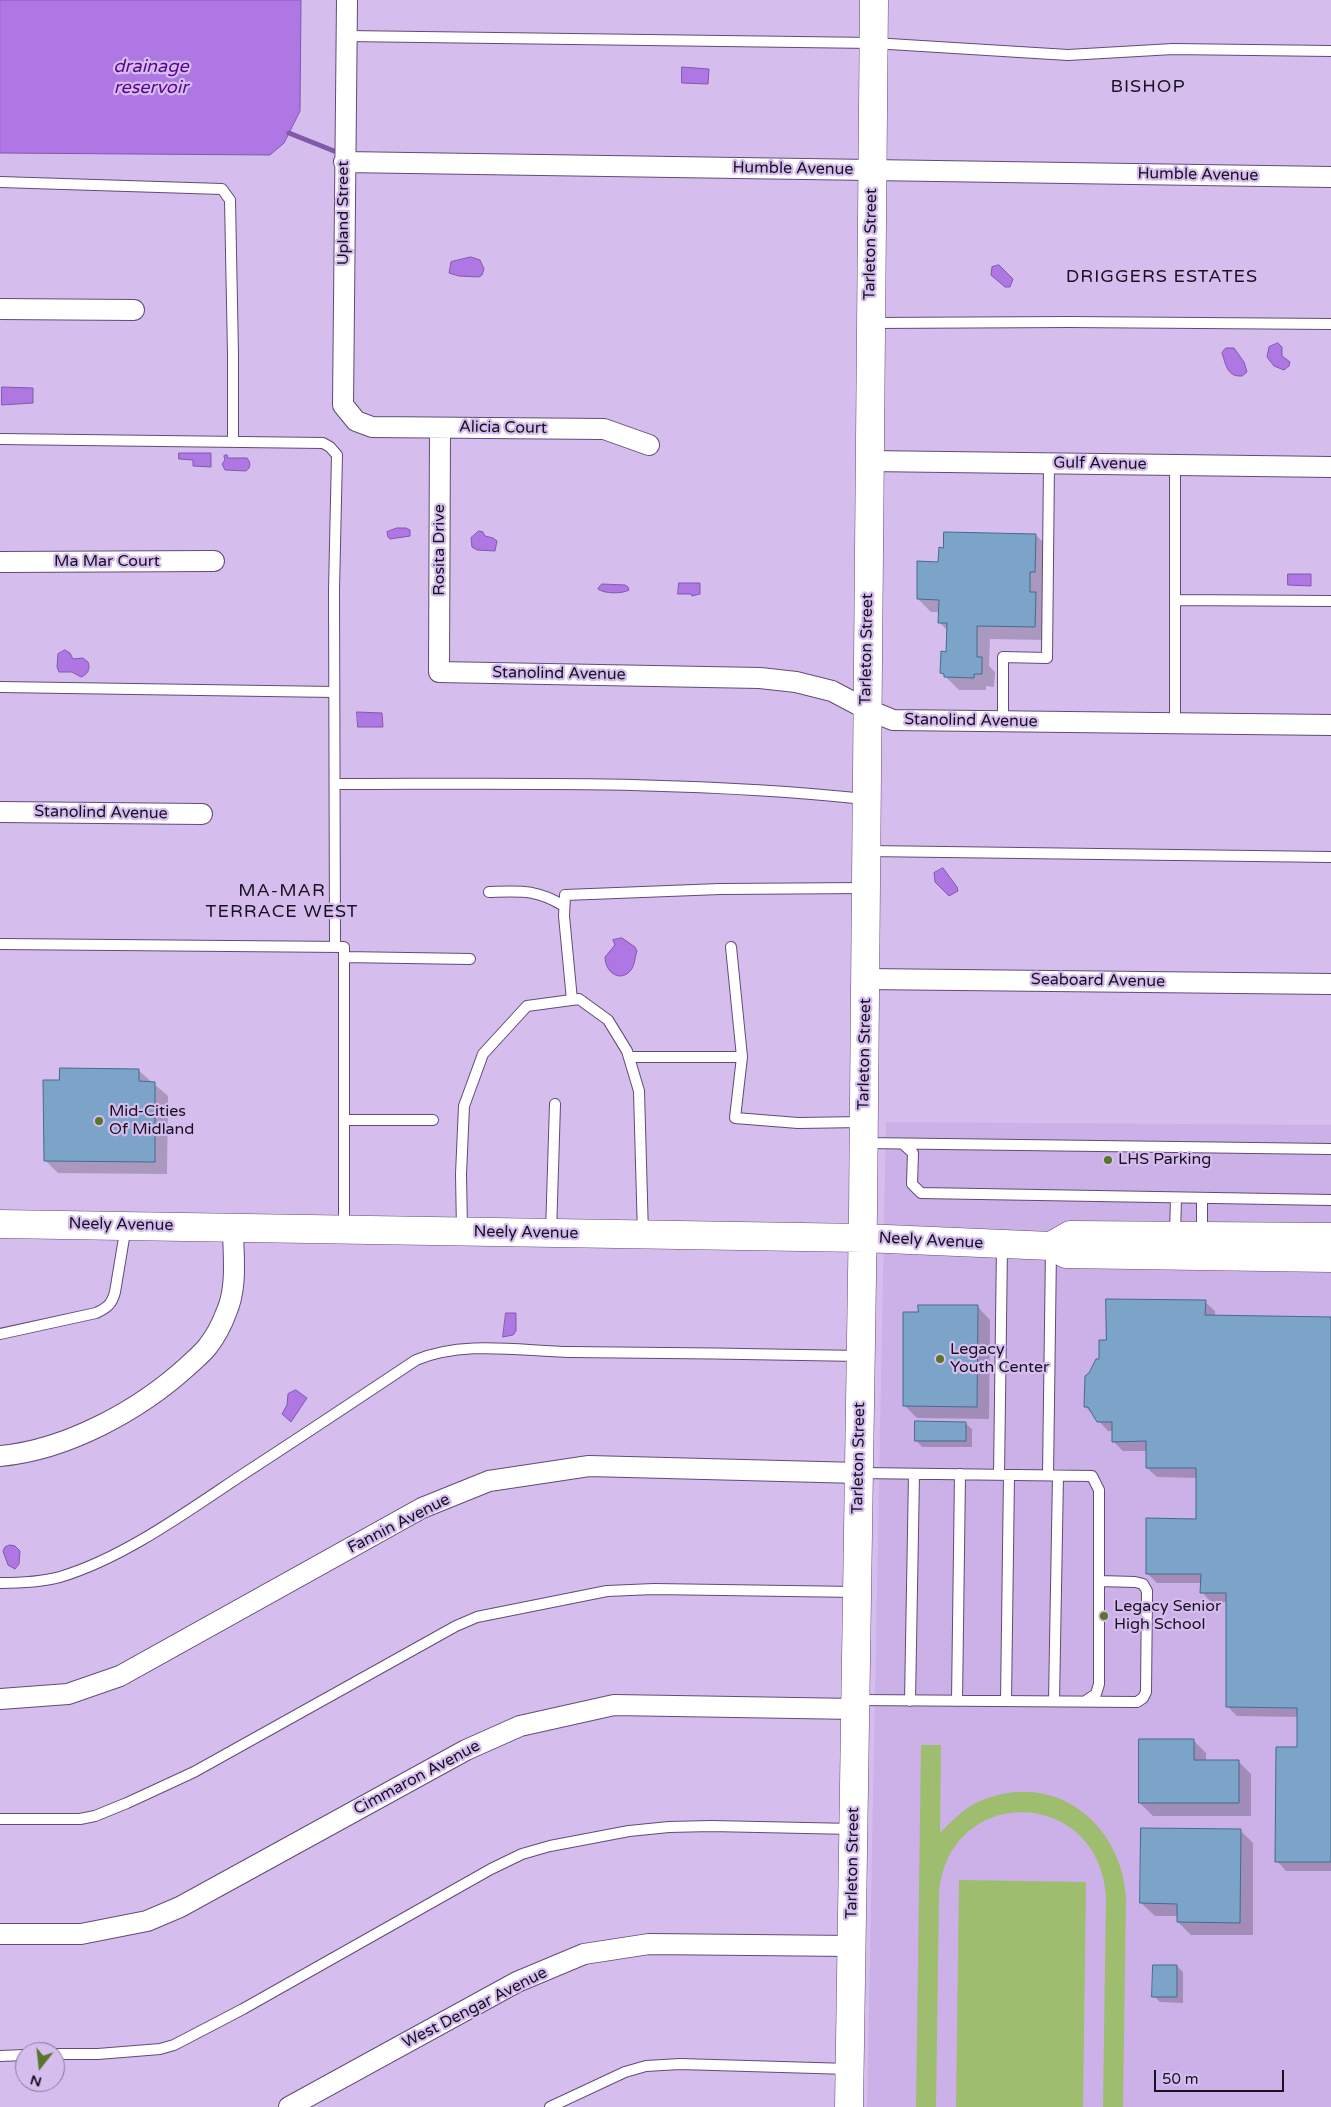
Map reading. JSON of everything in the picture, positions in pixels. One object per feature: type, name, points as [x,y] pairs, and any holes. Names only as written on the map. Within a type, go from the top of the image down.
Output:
[{"type":"street","name":"Upland Street","points":[[347,0],[343,405],[356,421]]},
{"type":"street","name":"Tarleton Street","points":[[849,2107],[863,1238],[866,709],[874,0]]},
{"type":"street","name":"Humble Avenue","points":[[344,162],[1331,177]]},
{"type":"street","points":[[0,309],[134,310]]},
{"type":"street","name":"Alicia Court","points":[[356,421],[372,427],[604,430],[649,445]]},
{"type":"street","name":"Rosita Drive","points":[[439,672],[440,428]]},
{"type":"street","name":"Gulf Avenue","points":[[869,461],[1331,467]]},
{"type":"street","name":"Ma Mar Court","points":[[0,562],[214,562]]},
{"type":"street","name":"Stanolind Avenue","points":[[439,672],[760,678],[796,682],[832,690],[866,709],[893,720],[1331,725]]},
{"type":"street","name":"Stanolind Avenue","points":[[0,812],[202,814]]},
{"type":"street","name":"Seaboard Avenue","points":[[865,979],[1331,984]]},
{"type":"street","name":"Neely Avenue","points":[[0,1224],[643,1236],[863,1238],[1051,1246],[1066,1254],[1331,1258]]},
{"type":"street","points":[[0,1456],[15,1455],[64,1442],[127,1412],[174,1379],[207,1348],[227,1313],[233,1287],[233,1227]]},
{"type":"street","name":"Neely Avenue","points":[[1051,1246],[1070,1235],[1175,1234],[1331,1237]]},
{"type":"street","name":"Fannin Avenue","points":[[0,1699],[68,1694],[120,1676],[422,1508],[489,1481],[589,1466],[859,1473]]},
{"type":"street","name":"Cimmaron Avenue","points":[[0,1934],[81,1934],[147,1921],[180,1908],[466,1750],[520,1726],[614,1705],[856,1704]]},
{"type":"street","name":"West Dengar Avenue","points":[[289,2107],[517,1982],[584,1954],[649,1944],[852,1946]]},
{"type":"lane","points":[[346,36],[873,43],[1068,55],[1173,49],[1331,51]]},
{"type":"lane","points":[[0,182],[222,189],[230,200],[233,442]]},
{"type":"lane","points":[[871,323],[1331,324]]},
{"type":"lane","points":[[0,439],[323,443],[330,447],[337,455],[334,692],[335,946]]},
{"type":"lane","points":[[1003,721],[1003,657],[1047,658],[1050,463]]},
{"type":"lane","points":[[1175,465],[1175,723]]},
{"type":"lane","points":[[1175,600],[1331,601]]},
{"type":"lane","points":[[0,687],[334,692]]},
{"type":"lane","points":[[335,784],[627,785],[734,788],[866,799]]},
{"type":"lane","points":[[866,851],[1331,857]]},
{"type":"lane","points":[[572,1000],[564,916],[565,895],[720,889],[866,888]]},
{"type":"lane","points":[[489,892],[533,892],[547,896],[564,906]]},
{"type":"lane","points":[[0,944],[344,947],[344,1229]]},
{"type":"lane","points":[[731,947],[742,1057],[735,1118],[798,1123],[864,1132],[903,1144],[1331,1150]]},
{"type":"lane","points":[[344,956],[470,959]]},
{"type":"lane","points":[[462,1232],[461,1174],[464,1106],[483,1054],[528,1006],[579,999],[608,1020],[627,1051],[639,1091],[643,1236]]},
{"type":"lane","points":[[629,1058],[742,1057]]},
{"type":"lane","points":[[551,1234],[555,1104]]},
{"type":"lane","points":[[345,1120],[434,1120]]},
{"type":"lane","points":[[903,1144],[913,1154],[912,1184],[921,1193],[1331,1200]]},
{"type":"lane","points":[[1175,1234],[1176,1198]]},
{"type":"lane","points":[[1202,1199],[1202,1235]]},
{"type":"lane","points":[[0,1334],[96,1313],[106,1308],[113,1300],[115,1292],[126,1225]]},
{"type":"lane","points":[[1002,1245],[1006,1701]]},
{"type":"lane","points":[[1051,1246],[1054,1700]]},
{"type":"lane","points":[[0,1583],[35,1582],[59,1577],[85,1568],[112,1555],[157,1530],[416,1360],[432,1353],[452,1349],[477,1349],[861,1356]]},
{"type":"lane","points":[[859,1473],[1092,1476],[1099,1490],[1099,1684],[1096,1694],[1087,1700]]},
{"type":"lane","points":[[910,1701],[914,1474]]},
{"type":"lane","points":[[957,1701],[960,1474]]},
{"type":"lane","points":[[856,1704],[910,1701],[1087,1700],[1137,1702],[1143,1698],[1146,1692],[1147,1592],[1143,1584],[1135,1582],[1099,1581]]},
{"type":"lane","points":[[0,1820],[80,1819],[95,1816],[126,1803],[194,1772],[456,1626],[477,1617],[607,1591],[654,1589],[857,1592]]},
{"type":"lane","points":[[65,2054],[98,2054],[160,2049],[174,2045],[243,2009],[491,1869],[522,1854],[550,1846],[629,1831],[670,1827],[854,1828]]},
{"type":"lane","points":[[0,2056],[15,2055]]},
{"type":"lane","points":[[550,2107],[625,2072],[646,2066],[680,2064],[850,2069]]},
{"type":"shaded area","name":"Legacy Senior High School","points":[[886,1122],[1331,1125],[1331,2107],[867,2107]]},
{"type":"green space","points":[[921,1745],[941,1745],[940,1833],[953,1820],[978,1802],[1005,1793],[1031,1792],[1055,1797],[1077,1808],[1096,1824],[1111,1845],[1121,1869],[1126,1896],[1123,2107],[1103,2107],[1106,1896],[1097,1860],[1078,1834],[1052,1818],[1023,1812],[994,1817],[968,1832],[948,1857],[939,1893],[936,2107],[916,2107]]},
{"type":"green space","points":[[959,1880],[1086,1882],[1083,2107],[956,2107]]},
{"type":"water","name":"drainage reservoir","points":[[0,0],[301,0],[300,111],[284,143],[270,155],[0,153]]},
{"type":"water","points":[[682,67],[709,69],[708,84],[682,83]]},
{"type":"water","points":[[471,257],[480,260],[484,269],[482,275],[479,277],[459,276],[449,273],[451,262]]},
{"type":"water","points":[[999,265],[1013,279],[1010,287],[1005,287],[991,275],[992,267]]},
{"type":"water","points":[[1278,343],[1282,347],[1282,356],[1290,362],[1289,366],[1284,370],[1274,366],[1267,357],[1269,347]]},
{"type":"water","points":[[1226,348],[1234,348],[1244,362],[1247,372],[1242,376],[1233,375],[1226,366],[1222,353]]},
{"type":"water","points":[[2,387],[33,388],[33,403],[2,405]]},
{"type":"water","points":[[179,453],[211,453],[211,467],[193,466],[193,460],[179,459]]},
{"type":"water","points":[[227,455],[228,458],[247,458],[250,463],[249,468],[246,471],[225,470],[222,464],[225,460],[224,456]]},
{"type":"water","points":[[397,528],[410,530],[410,536],[390,539],[387,532]]},
{"type":"water","points":[[479,531],[497,541],[495,551],[477,550],[472,547],[471,538]]},
{"type":"water","points":[[1288,574],[1311,574],[1311,586],[1288,585]]},
{"type":"water","points":[[679,583],[700,583],[700,594],[692,596],[691,594],[678,594]]},
{"type":"water","points":[[602,584],[625,585],[629,590],[618,593],[604,592],[598,589]]},
{"type":"water","points":[[65,650],[70,653],[73,659],[83,658],[88,662],[89,669],[85,675],[81,677],[72,672],[59,672],[57,667],[58,654]]},
{"type":"water","points":[[357,712],[382,713],[383,727],[358,727]]},
{"type":"water","points":[[943,868],[958,891],[949,896],[935,882],[934,873]]},
{"type":"water","points":[[622,938],[635,947],[637,951],[631,970],[623,976],[618,976],[608,968],[605,957],[615,945],[613,940]]},
{"type":"water","points":[[506,1313],[516,1313],[516,1331],[513,1335],[503,1337]]},
{"type":"water","points":[[296,1390],[307,1398],[291,1422],[282,1414],[287,1405],[288,1394]]},
{"type":"water","points":[[15,1546],[20,1551],[19,1564],[15,1569],[8,1565],[3,1551],[5,1547]]},
{"type":"building","points":[[944,532],[1036,534],[1035,572],[1030,572],[1030,592],[1036,592],[1035,627],[977,626],[977,657],[982,657],[982,674],[974,674],[974,678],[944,677],[944,674],[940,673],[941,651],[946,652],[947,623],[938,623],[939,600],[917,599],[917,561],[938,562],[939,547],[943,548]]},
{"type":"building","name":"Mid-Cities Of Midland","points":[[60,1068],[139,1069],[139,1081],[155,1082],[155,1162],[44,1161],[43,1080],[59,1080]]},
{"type":"building","points":[[1106,1299],[1206,1300],[1205,1315],[1331,1317],[1331,1862],[1275,1862],[1276,1747],[1297,1747],[1297,1708],[1226,1707],[1226,1593],[1200,1593],[1201,1574],[1146,1574],[1146,1518],[1196,1519],[1196,1468],[1146,1468],[1146,1441],[1112,1442],[1112,1422],[1097,1422],[1088,1407],[1084,1407],[1085,1376],[1089,1373],[1096,1359],[1099,1359],[1099,1340],[1106,1340]]},
{"type":"building","name":"Legacy Youth Center","points":[[918,1305],[978,1305],[977,1407],[903,1406],[903,1312],[918,1312]]},
{"type":"building","points":[[915,1421],[966,1422],[966,1441],[915,1441]]},
{"type":"building","points":[[1139,1739],[1194,1739],[1194,1760],[1239,1760],[1239,1803],[1139,1803]]},
{"type":"building","points":[[1141,1828],[1241,1829],[1240,1923],[1177,1922],[1177,1904],[1140,1903]]},
{"type":"building","points":[[1153,1965],[1177,1965],[1177,1997],[1152,1997]]},
{"type":"waterway","points":[[289,133],[334,151]]},
{"type":"place","name":"Mid-Cities Of Midland","points":[[99,1121]]},
{"type":"place","name":"LHS Parking","points":[[1108,1160]]},
{"type":"place","name":"Legacy Youth Center","points":[[940,1359]]},
{"type":"place","name":"Legacy Senior High School","points":[[1104,1616]]},
{"type":"district","name":"BISHOP","points":[[1148,87]]},
{"type":"district","name":"DRIGGERS ESTATES","points":[[1162,277]]},
{"type":"district","name":"MA-MAR TERRACE WEST","points":[[282,901]]}]
